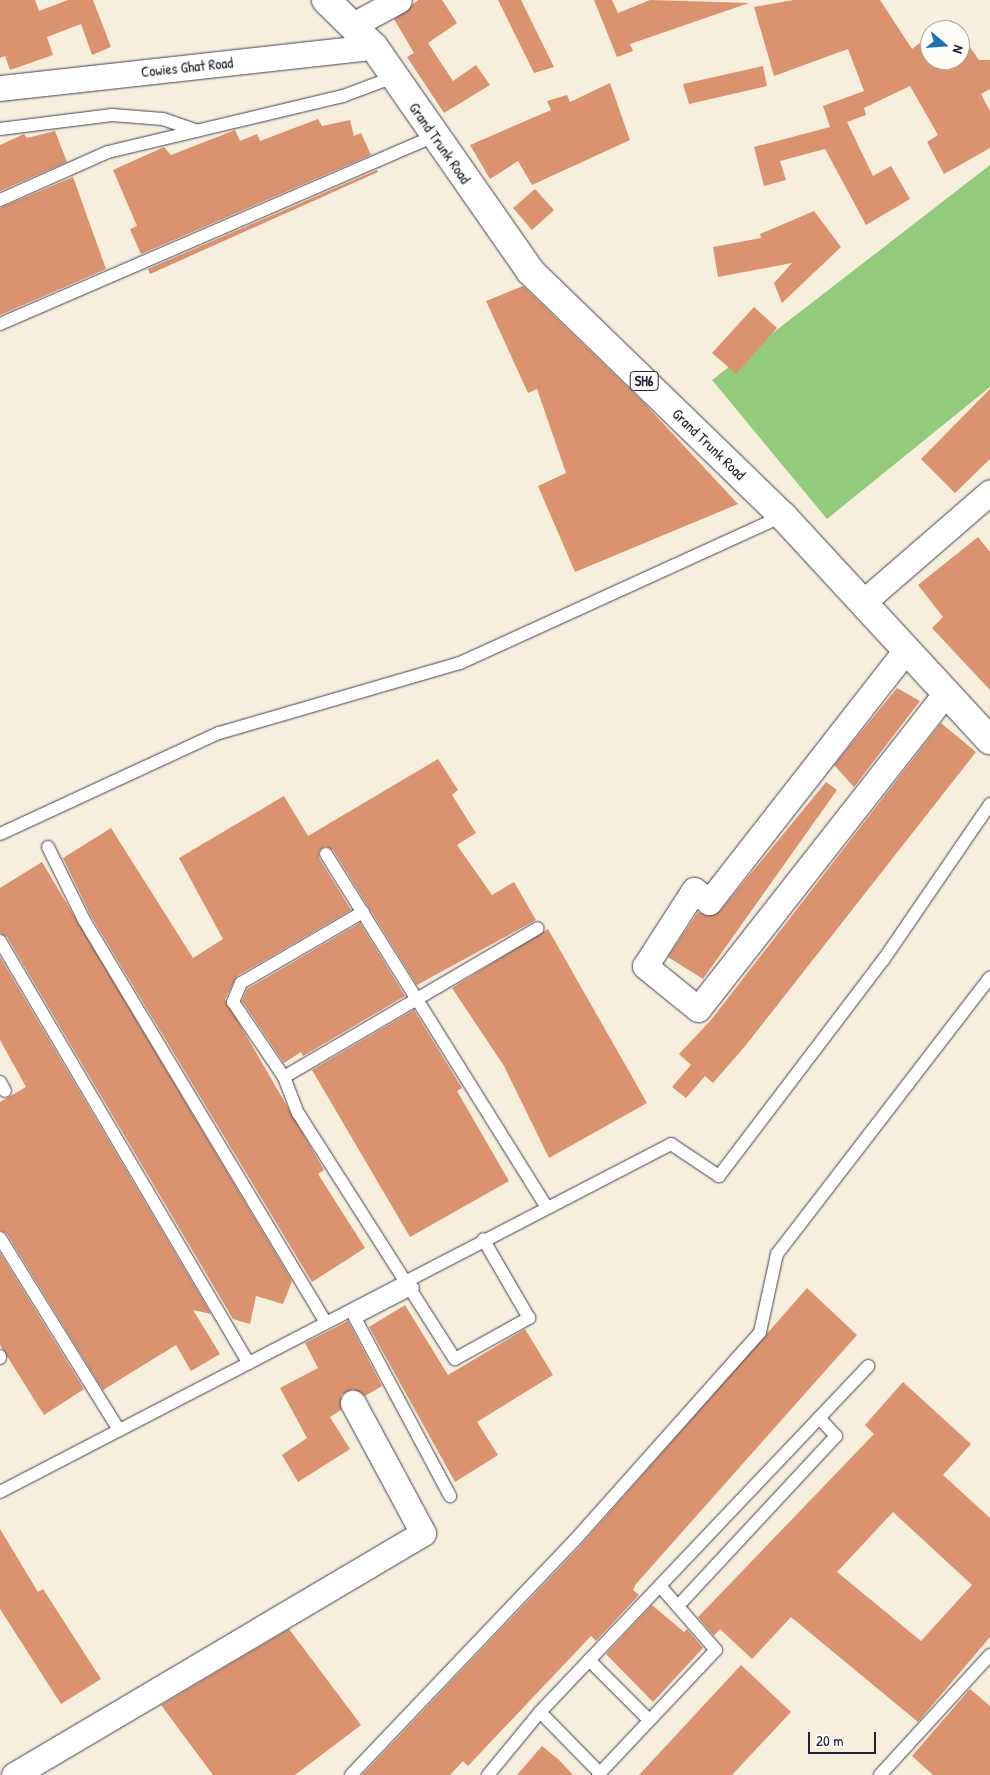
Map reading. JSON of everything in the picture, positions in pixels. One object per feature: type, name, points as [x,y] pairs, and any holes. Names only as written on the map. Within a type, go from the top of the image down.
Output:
[{"type":"main road","name":"Grand Trunk Road","points":[[326,0],[374,46],[530,271],[783,516],[990,740]]},
{"type":"street","points":[[353,25],[398,0]]},
{"type":"street","name":"Cowies Ghat Road","points":[[0,88],[374,46]]},
{"type":"street","points":[[862,602],[990,492]]},
{"type":"street","points":[[906,650],[709,902],[694,890],[645,966],[698,1009],[946,693]]},
{"type":"street","points":[[14,1775],[422,1533],[352,1403]]},
{"type":"lane","points":[[0,200],[108,152],[343,96],[394,77]]},
{"type":"lane","points":[[0,129],[112,115],[163,119],[197,131]]},
{"type":"lane","points":[[0,324],[436,136]]},
{"type":"lane","points":[[0,834],[219,733],[460,663],[783,516]]},
{"type":"lane","points":[[450,1496],[355,1318],[484,1239],[671,1144],[719,1176],[884,958],[990,804]]},
{"type":"lane","points":[[48,847],[84,920],[326,1322]]},
{"type":"lane","points":[[326,854],[546,1206]]},
{"type":"lane","points":[[363,912],[241,983],[233,1002],[284,1077],[298,1113],[410,1283],[455,1359],[529,1318],[484,1239]]},
{"type":"lane","points":[[284,1077],[538,928]]},
{"type":"lane","points":[[0,942],[249,1363]]},
{"type":"lane","points":[[352,1775],[574,1541],[760,1332],[777,1254],[990,977]]},
{"type":"lane","points":[[0,1238],[119,1430]]},
{"type":"lane","points":[[0,1492],[326,1322],[410,1283]]},
{"type":"lane","points":[[488,1775],[540,1712],[868,1366]]},
{"type":"lane","points":[[678,1606],[836,1436],[819,1418]]},
{"type":"lane","points":[[540,1712],[599,1774],[716,1650],[660,1586]]},
{"type":"lane","points":[[880,1775],[990,1656]]},
{"type":"lane","points":[[589,1660],[649,1720]]},
{"type":"green space","points":[[990,165],[990,387],[827,519],[712,380]]},
{"type":"building","points":[[0,0],[35,0],[39,11],[68,0],[93,0],[111,47],[92,55],[81,24],[47,37],[53,55],[10,70],[5,56],[0,58]]},
{"type":"building","points":[[418,0],[442,0],[457,23],[428,43],[453,81],[476,65],[490,85],[444,113],[407,57],[414,53],[394,19]]},
{"type":"building","points":[[498,0],[521,0],[554,67],[534,73]]},
{"type":"building","points":[[594,0],[612,0],[618,13],[650,0],[749,3],[630,44],[633,51],[617,57]]},
{"type":"building","points":[[794,0],[880,0],[912,49],[920,43],[920,70],[970,70],[970,47],[979,60],[990,60],[990,89],[981,94],[990,111],[990,148],[944,174],[927,142],[938,135],[910,86],[864,108],[866,115],[847,122],[873,176],[891,166],[910,199],[866,225],[825,149],[780,161],[786,180],[764,186],[754,147],[830,127],[823,106],[864,91],[848,49],[774,76],[754,7]]},
{"type":"building","points":[[763,66],[767,86],[689,104],[683,84]]},
{"type":"building","points":[[610,83],[630,140],[532,185],[518,161],[490,179],[470,145],[551,110],[547,101],[567,95],[570,102]]},
{"type":"building","points":[[318,119],[322,126],[350,120],[354,136],[361,133],[371,155],[141,254],[130,229],[137,226],[113,170],[164,147],[171,155],[235,130],[240,141],[257,134],[260,141]]},
{"type":"building","points":[[55,131],[67,162],[0,191],[0,145],[24,134],[27,138]]},
{"type":"building","points":[[377,170],[378,172],[150,274],[148,269]]},
{"type":"building","points":[[73,177],[106,269],[0,315],[0,208]]},
{"type":"building","points":[[535,189],[554,210],[532,230],[513,208]]},
{"type":"building","points":[[814,211],[841,247],[782,303],[774,283],[792,263],[718,277],[713,247],[761,238],[760,234]]},
{"type":"building","points":[[523,286],[644,403],[738,504],[575,572],[538,486],[566,473],[537,389],[528,393],[486,301]]},
{"type":"building","points":[[754,307],[777,328],[736,374],[712,353]]},
{"type":"building","points":[[990,389],[990,459],[955,493],[921,459]]},
{"type":"building","points":[[978,537],[990,552],[990,690],[932,628],[943,617],[918,585]]},
{"type":"building","points":[[897,688],[920,701],[854,787],[834,765]]},
{"type":"building","points":[[941,723],[976,752],[746,1045],[713,1083],[705,1076],[686,1098],[672,1087],[691,1065],[679,1054],[711,1020]]},
{"type":"building","points":[[438,759],[458,790],[452,795],[476,833],[457,845],[492,895],[514,882],[536,920],[417,985],[333,850],[325,846],[319,851],[319,858],[351,910],[237,976],[225,999],[324,1170],[318,1174],[365,1248],[312,1282],[91,916],[63,858],[111,828],[193,958],[223,939],[179,858],[284,796],[308,836]]},
{"type":"building","points":[[826,782],[837,790],[703,979],[668,957],[698,912],[707,916],[720,911]]},
{"type":"building","points":[[42,862],[292,1281],[283,1304],[256,1296],[250,1324],[233,1319],[7,937],[0,933],[0,888]]},
{"type":"building","points":[[360,923],[405,996],[303,1056],[301,1052],[284,1063],[242,1001],[247,989]]},
{"type":"building","points":[[548,929],[647,1103],[549,1158],[504,1066],[452,988]]},
{"type":"building","points":[[0,957],[211,1314],[193,1310],[220,1354],[191,1371],[176,1345],[103,1390],[7,1234],[0,1230],[0,1102],[26,1087],[0,1040]]},
{"type":"building","points":[[414,1010],[462,1088],[457,1091],[509,1181],[410,1237],[312,1070]]},
{"type":"building","points":[[0,1253],[84,1389],[44,1415],[0,1345]]},
{"type":"building","points":[[807,1288],[857,1335],[636,1584],[633,1590],[639,1595],[596,1641],[591,1636],[468,1766],[463,1761],[450,1775],[362,1775],[580,1546]]},
{"type":"building","points":[[405,1305],[448,1375],[525,1329],[553,1375],[477,1422],[498,1455],[455,1482],[369,1327]]},
{"type":"building","points":[[348,1321],[382,1386],[365,1396],[353,1389],[341,1395],[341,1410],[330,1417],[350,1449],[298,1482],[282,1455],[307,1438],[280,1388],[318,1368],[305,1343]]},
{"type":"building","points":[[903,1382],[971,1444],[943,1475],[990,1518],[990,1637],[918,1722],[791,1617],[752,1659],[720,1629],[714,1636],[698,1617],[874,1434],[865,1425]],"holes":[[[893,1512],[972,1585],[921,1641],[837,1572]]]},
{"type":"building","points":[[0,1529],[38,1592],[43,1589],[101,1679],[61,1704],[0,1609]]},
{"type":"building","points":[[652,1605],[684,1632],[687,1629],[703,1648],[653,1702],[606,1654]]},
{"type":"building","points":[[289,1629],[361,1725],[295,1775],[213,1775],[161,1705]]},
{"type":"building","points":[[741,1665],[791,1712],[732,1775],[639,1775]]},
{"type":"building","points":[[970,1689],[990,1706],[990,1775],[933,1775],[912,1756]]},
{"type":"building","points":[[542,1746],[559,1760],[573,1775],[517,1775]]}]
